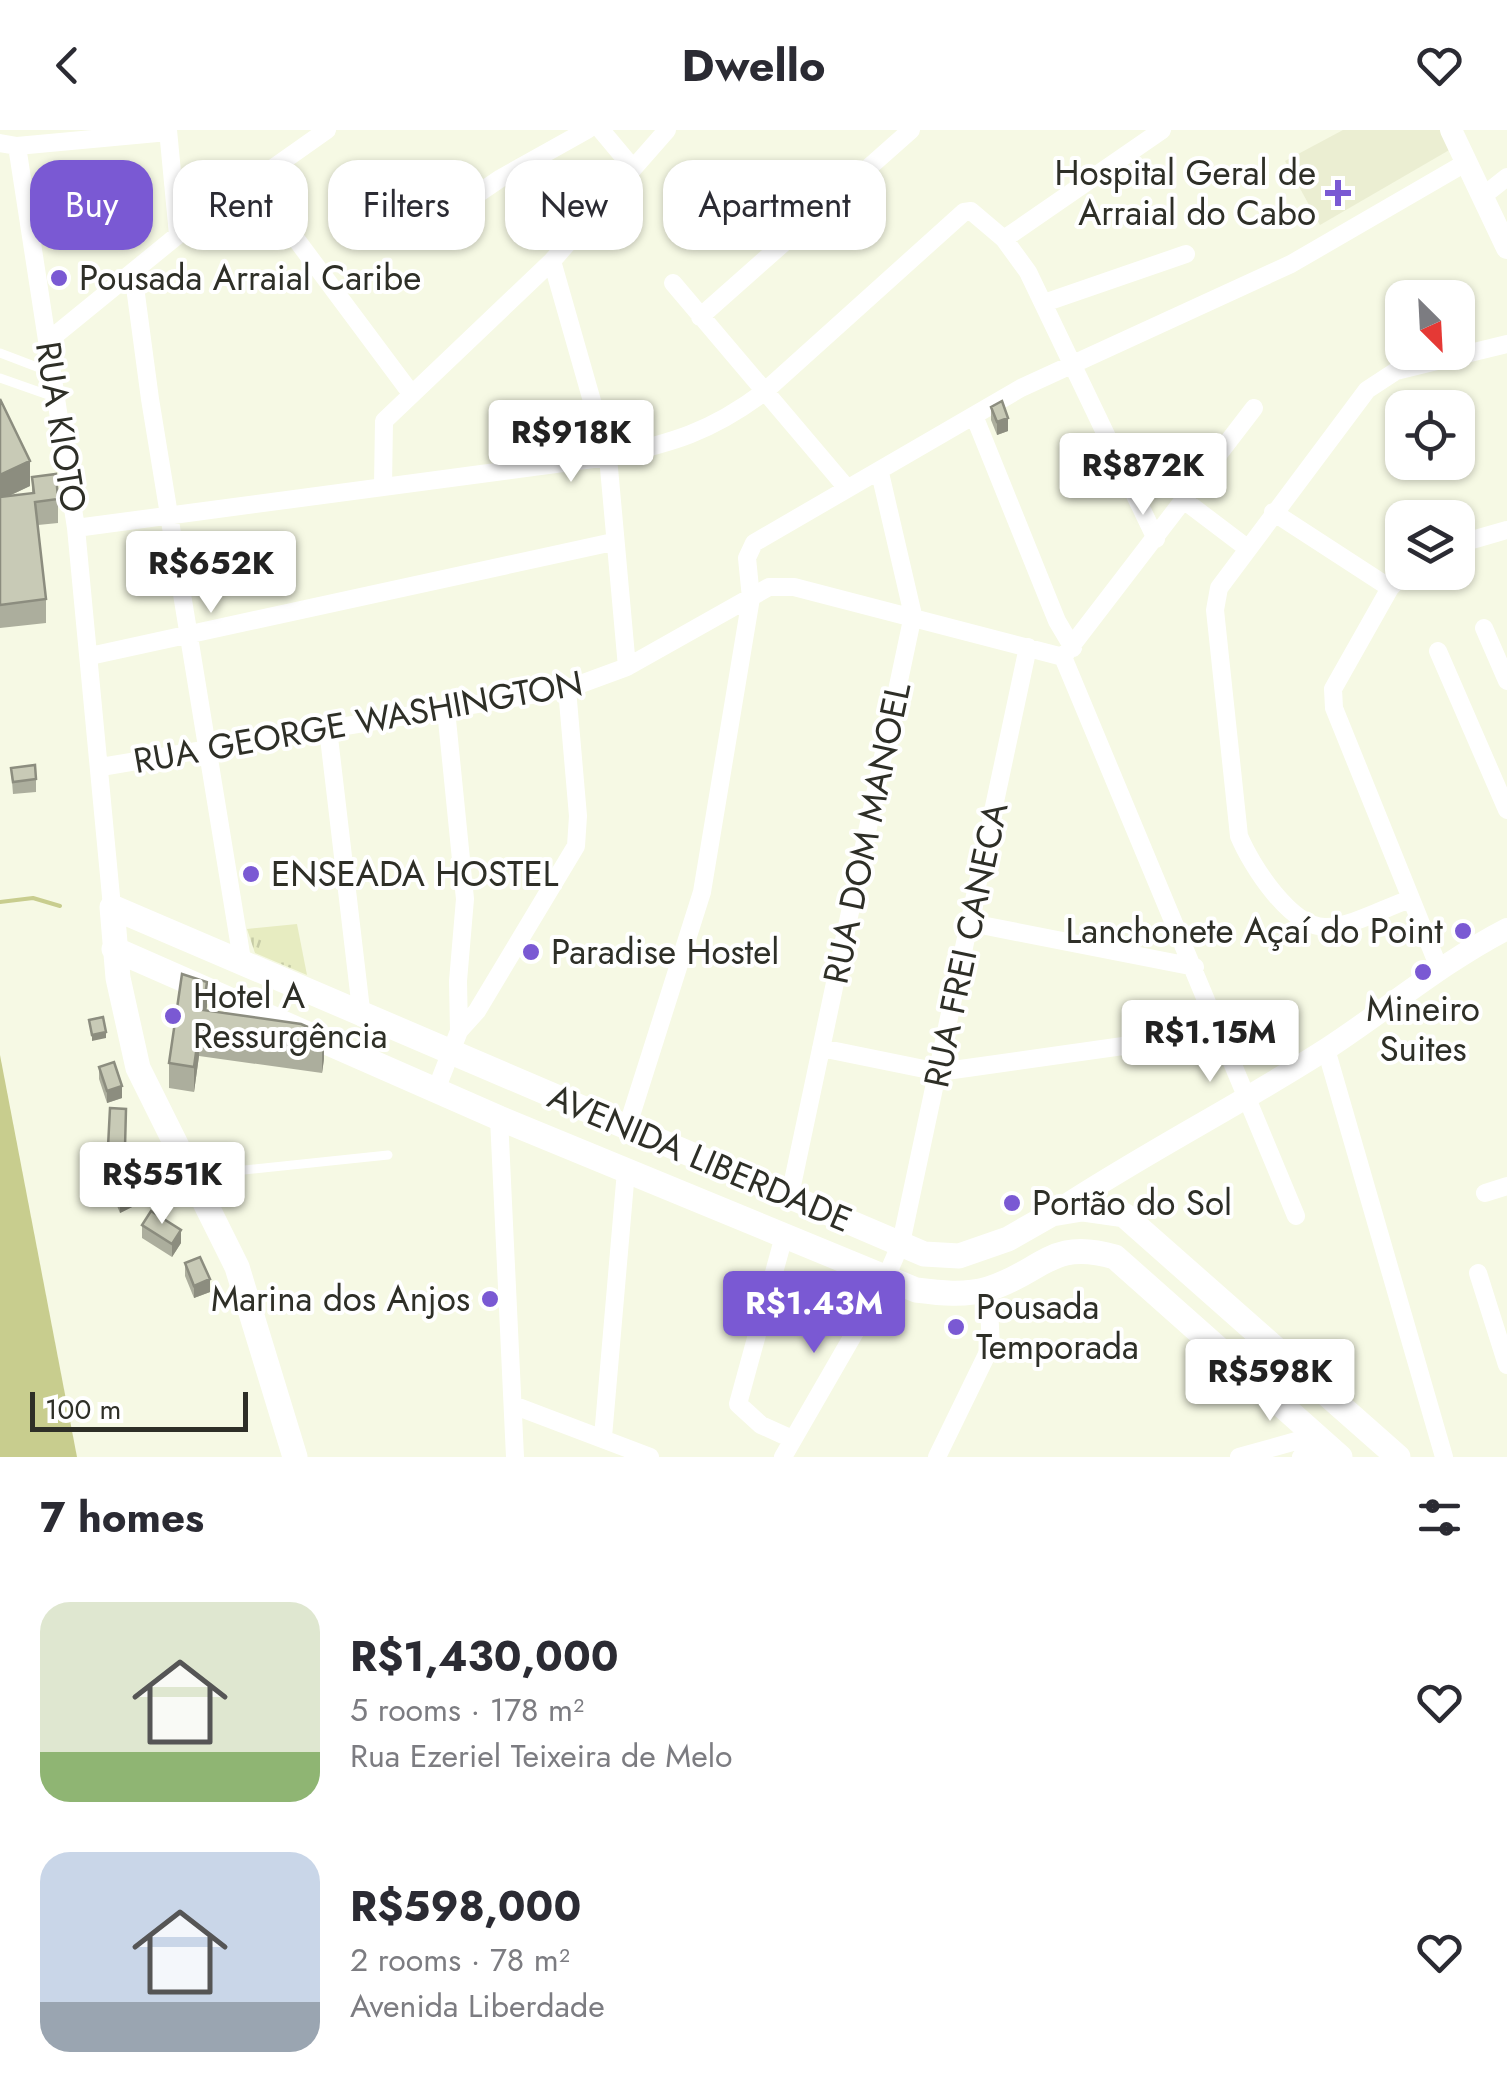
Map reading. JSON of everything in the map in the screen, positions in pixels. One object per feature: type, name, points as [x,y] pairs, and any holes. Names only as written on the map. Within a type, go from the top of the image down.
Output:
[{"type":"main road","name":"AVENIDA LIBERDADE","points":[[112,907],[362,1018],[454,1042],[627,1128],[924,1254],[959,1256],[1008,1239],[1052,1214],[1082,1209],[1124,1215]]},
{"type":"main road","name":"RUA KIOTO","points":[[112,907],[114,949],[138,1068],[237,1268],[295,1457]]},
{"type":"main road","name":"AVENIDA LIBERDADE","points":[[114,949],[499,1118],[885,1280],[951,1294],[988,1289],[1057,1254],[1085,1248],[1115,1257],[1321,1450]]},
{"type":"main road","points":[[1124,1215],[1398,1457]]},
{"type":"street","points":[[288,160],[327,130]]},
{"type":"street","points":[[485,189],[587,130]]},
{"type":"street","points":[[601,130],[626,160]]},
{"type":"street","points":[[639,160],[667,130]]},
{"type":"street","points":[[700,317],[912,130]]},
{"type":"street","points":[[1004,239],[1162,130]]},
{"type":"street","points":[[1452,130],[1507,248]]},
{"type":"street","points":[[5,140],[168,131],[173,183]]},
{"type":"street","name":"RUA KIOTO","points":[[5,140],[48,341],[76,528],[112,907]]},
{"type":"street","points":[[627,1128],[702,892],[751,598],[747,558],[754,543],[1074,360],[1292,264],[1467,162]]},
{"type":"street","points":[[1483,196],[1507,177]]},
{"type":"street","points":[[76,528],[608,456],[685,440],[730,418],[764,392],[964,212],[976,212],[1004,239],[1044,303],[1156,539]]},
{"type":"street","points":[[48,341],[173,239]]},
{"type":"street","points":[[305,250],[410,392]]},
{"type":"street","points":[[383,486],[384,421],[561,250]]},
{"type":"street","points":[[1044,303],[1186,254]]},
{"type":"street","points":[[552,261],[608,456],[627,667]]},
{"type":"street","points":[[133,272],[243,966]]},
{"type":"street","points":[[673,284],[846,488]]},
{"type":"street","points":[[1408,900],[1328,928],[1303,922],[1251,864],[1238,836],[1215,610],[1219,588],[1272,512],[1367,390],[1396,371],[1507,344]]},
{"type":"street","points":[[1068,652],[1254,408]]},
{"type":"street","points":[[975,418],[1296,1216]]},
{"type":"street","name":"RUA DOM MANOEL","points":[[790,1195],[913,615],[880,472]]},
{"type":"street","points":[[1185,501],[1247,548]]},
{"type":"street","points":[[1272,512],[1385,585]]},
{"type":"street","points":[[1475,539],[1507,530]]},
{"type":"street","points":[[90,656],[613,542]]},
{"type":"street","name":"RUA GEORGE WASHINGTON","points":[[101,767],[567,689],[627,667],[769,587],[794,586],[1028,647],[1068,652]]},
{"type":"street","points":[[1389,590],[1333,689],[1334,708],[1408,900],[1439,968]]},
{"type":"street","points":[[1484,628],[1507,681]]},
{"type":"street","name":"RUA FREI CANECA","points":[[782,1457],[885,1280],[901,1243],[1028,647]]},
{"type":"street","points":[[1438,651],[1507,810]]},
{"type":"street","points":[[436,1090],[454,1042],[576,846],[578,816],[567,689]]},
{"type":"street","points":[[446,710],[465,899],[454,1042]]},
{"type":"street","points":[[328,729],[362,1018]]},
{"type":"street","points":[[971,922],[1195,967]]},
{"type":"street","points":[[1052,1214],[1122,1167],[1326,1050],[1439,968],[1507,928]]},
{"type":"street","points":[[458,981],[488,993]]},
{"type":"street","points":[[821,1048],[939,1072],[1222,1032]]},
{"type":"street","points":[[1326,1050],[1444,1457]]},
{"type":"street","points":[[499,1118],[514,1457]]},
{"type":"street","points":[[1122,1167],[1112,1183],[1124,1215]]},
{"type":"street","points":[[604,1437],[626,1171]]},
{"type":"street","points":[[1485,1194],[1507,1186]]},
{"type":"street","points":[[784,1236],[738,1404],[760,1425],[792,1440]]},
{"type":"street","points":[[1478,1273],[1507,1365]]},
{"type":"street","points":[[938,1457],[991,1346],[988,1289]]},
{"type":"street","points":[[513,1405],[650,1457]]},
{"type":"street","points":[[1239,1457],[1321,1450]]},
{"type":"lane","points":[[0,352],[53,374]]},
{"type":"lane","points":[[0,378],[56,398]]},
{"type":"lane","points":[[190,1176],[388,1155]]},
{"type":"shaded area","name":"Hospital Geral de Arraial do Cabo","points":[[1343,130],[1443,130],[1451,149],[1320,225],[1285,161]]},
{"type":"shaded area","points":[[0,1055],[77,1457],[0,1457]]},
{"type":"green space","points":[[297,924],[307,975],[255,953],[247,929]]},
{"type":"building","points":[[0,399],[30,461],[0,475]]},
{"type":"building","points":[[1002,401],[1008,418],[997,422],[991,407]]},
{"type":"building","points":[[56,474],[58,499],[35,502],[46,599],[0,605],[0,497],[34,493],[32,477]]},
{"type":"building","points":[[35,765],[36,779],[13,782],[11,768]]},
{"type":"building","points":[[182,974],[207,982],[203,1010],[301,1024],[324,1034],[322,1048],[199,1031],[194,1067],[169,1063]]},
{"type":"building","points":[[103,1017],[106,1032],[92,1035],[89,1020]]},
{"type":"building","points":[[114,1062],[122,1086],[107,1091],[99,1067]]},
{"type":"building","points":[[110,1108],[126,1109],[125,1147],[108,1147]]},
{"type":"building","points":[[124,1171],[134,1194],[120,1200],[110,1177]]},
{"type":"building","points":[[151,1211],[181,1230],[172,1244],[142,1225]]},
{"type":"building","points":[[200,1257],[210,1279],[194,1286],[185,1263]]},
{"type":"waterway","points":[[0,902],[33,898],[60,906]]},
{"type":"place","name":"Hospital Geral de Arraial do Cabo","points":[[1338,193]]},
{"type":"place","name":"Pousada Arraial Caribe","points":[[59,278]]},
{"type":"place","name":"ENSEADA HOSTEL","points":[[251,874]]},
{"type":"place","name":"Lanchonete Açaí do Point","points":[[1463,931]]},
{"type":"place","name":"Paradise Hostel","points":[[531,952]]},
{"type":"place","name":"Mineiro Suites","points":[[1423,972]]},
{"type":"place","name":"Hotel A Ressurgência","points":[[173,1016]]},
{"type":"place","name":"Portão do Sol","points":[[1012,1203]]},
{"type":"place","name":"Marina dos Anjos","points":[[490,1299]]},
{"type":"place","name":"Pousada Temporada","points":[[956,1327]]}]
